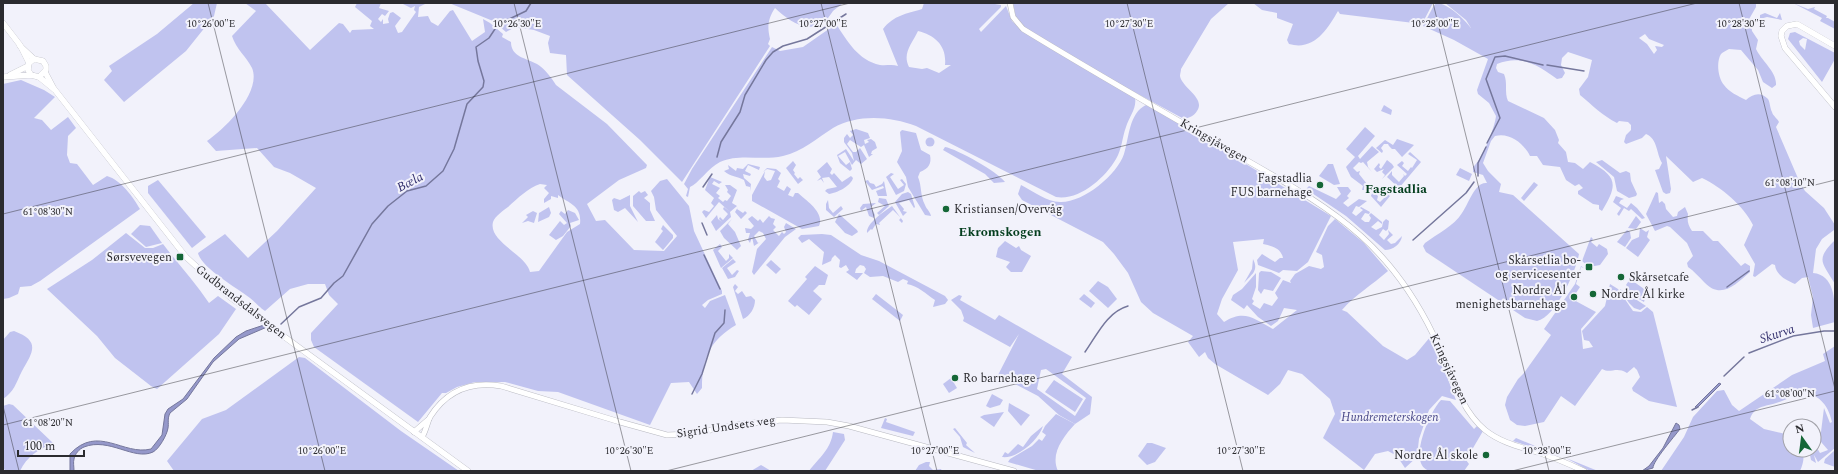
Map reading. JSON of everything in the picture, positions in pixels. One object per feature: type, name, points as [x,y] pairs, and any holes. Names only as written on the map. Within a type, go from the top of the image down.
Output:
[{"type":"main road","points":[[3,23],[20,45],[34,59],[39,59],[45,63],[45,72],[40,77],[31,75],[10,75]]},
{"type":"main road","points":[[1835,46],[1797,24],[1788,26],[1782,31],[1781,36],[1785,48],[1835,107]]},
{"type":"main road","points":[[20,45],[29,64],[31,75]]},
{"type":"main road","points":[[3,77],[10,75],[29,64],[34,59]]},
{"type":"main road","name":"Gudbrandsdalsvegen","points":[[45,72],[55,90],[196,268],[230,297],[468,471]]},
{"type":"main road","name":"Gudbrandsdalsvegen","points":[[40,77],[55,90]]},
{"type":"street","name":"Kringsjåvegen","points":[[1010,3],[1013,17],[1023,29],[1260,168],[1319,204],[1346,224],[1379,254],[1406,288],[1432,333],[1465,406],[1479,425],[1490,433],[1509,443],[1561,460],[1584,471]]},
{"type":"street","name":"Sigrid Undsets veg","points":[[414,432],[429,419],[440,404],[455,392],[472,385],[487,383],[659,434],[690,434],[742,424],[768,421],[827,422],[849,426],[1014,471]]},
{"type":"street","name":"Sigrid Undsets veg","points":[[422,437],[429,419]]},
{"type":"green space","points":[[194,3],[217,3],[214,16],[186,51],[124,102],[104,80],[112,71],[109,66],[157,34]]},
{"type":"green space","points":[[245,3],[265,3],[310,50],[339,23],[343,24],[350,33],[352,30],[374,29],[370,26],[372,21],[355,7],[357,3],[381,3],[379,8],[389,11],[385,16],[382,14],[378,19],[381,22],[383,19],[383,24],[389,23],[388,19],[390,13],[393,12],[401,18],[395,26],[398,33],[402,32],[416,12],[414,10],[415,6],[411,8],[401,3],[427,3],[419,7],[418,17],[428,16],[431,22],[438,26],[450,11],[453,10],[472,41],[485,32],[483,19],[503,34],[502,37],[511,42],[516,54],[540,66],[548,73],[556,85],[607,124],[647,165],[646,168],[619,180],[587,204],[596,221],[605,220],[634,250],[664,251],[677,236],[656,210],[654,197],[651,191],[660,181],[667,179],[689,206],[694,231],[722,291],[722,294],[708,300],[702,305],[705,308],[710,301],[725,295],[736,325],[720,337],[710,350],[704,367],[702,388],[697,394],[689,382],[671,383],[650,425],[558,392],[538,391],[505,382],[475,382],[457,387],[446,393],[442,393],[418,422],[314,347],[311,340],[311,333],[338,304],[329,295],[325,284],[308,284],[290,289],[265,311],[206,265],[198,253],[225,234],[248,258],[277,231],[316,188],[290,173],[274,167],[257,148],[216,151],[207,141],[232,119],[240,109],[252,88],[254,78],[252,68],[236,45],[232,36],[256,11]],"holes":[[[540,184],[547,185],[544,188],[549,193],[544,199],[544,203],[551,199],[551,196],[558,198],[558,195],[571,203],[577,209],[580,224],[567,232],[539,271],[530,272],[522,259],[496,236],[493,229],[493,222],[500,213],[527,191]]]},
{"type":"green space","points":[[449,3],[843,3],[833,11],[823,23],[810,27],[797,24],[785,17],[775,8],[769,23],[770,39],[768,44],[770,46],[682,182],[640,140],[567,75],[566,55],[550,53],[548,43],[550,36],[534,30],[515,27],[506,32],[493,21]]},
{"type":"green space","points":[[924,3],[989,3],[1001,5],[1001,7],[979,29],[981,32],[1006,6],[1012,21],[1023,31],[1135,98],[1134,109],[1126,127],[1120,151],[1105,174],[1082,192],[1065,197],[1056,197],[916,126],[895,120],[874,118],[852,120],[842,123],[803,148],[783,156],[767,158],[743,157],[728,159],[720,162],[690,187],[688,197],[686,196],[688,189],[684,184],[692,169],[772,47],[780,51],[803,47],[836,24],[860,55],[872,63],[898,66],[883,29],[887,24],[896,18],[922,9]],"holes":[[[918,31],[930,35],[939,42],[944,52],[945,65],[951,65],[939,73],[927,68],[922,69],[909,67],[907,62],[907,53]]]},
{"type":"green space","points":[[1013,3],[1229,3],[1211,19],[1181,69],[1180,76],[1185,85],[1196,97],[1199,106],[1194,114],[1184,119],[1112,80],[1024,27],[1016,18]]},
{"type":"green space","points":[[1253,3],[1433,3],[1422,24],[1340,14],[1338,11],[1319,37],[1313,42],[1298,45],[1289,44],[1287,40],[1293,24],[1277,18],[1277,13],[1262,10]]},
{"type":"green space","points":[[1436,3],[1446,6],[1465,21],[1471,28],[1466,20],[1445,3],[1756,3],[1756,7],[1748,21],[1751,23],[1752,31],[1758,40],[1756,49],[1774,75],[1776,85],[1772,88],[1763,82],[1758,70],[1741,50],[1729,49],[1721,54],[1718,65],[1719,74],[1726,87],[1740,97],[1746,100],[1751,96],[1760,94],[1768,99],[1771,109],[1779,122],[1776,127],[1800,183],[1805,191],[1824,208],[1835,225],[1834,230],[1822,239],[1816,249],[1813,273],[1821,275],[1830,285],[1834,299],[1835,322],[1813,328],[1811,315],[1813,297],[1808,277],[1802,278],[1795,284],[1782,277],[1777,272],[1775,265],[1772,264],[1755,277],[1753,276],[1755,264],[1744,245],[1753,225],[1738,204],[1717,186],[1702,178],[1693,182],[1666,156],[1671,189],[1670,193],[1666,194],[1663,192],[1655,170],[1659,169],[1662,163],[1653,139],[1646,134],[1642,138],[1626,144],[1624,142],[1626,135],[1631,130],[1631,125],[1628,122],[1619,121],[1617,123],[1580,95],[1579,89],[1588,77],[1592,60],[1568,52],[1562,58],[1561,65],[1565,73],[1562,78],[1557,79],[1543,69],[1529,62],[1514,60],[1506,61],[1497,64],[1496,68],[1498,72],[1504,74],[1508,101],[1544,118],[1555,130],[1559,140],[1558,143],[1566,152],[1568,162],[1575,163],[1583,169],[1590,162],[1606,172],[1612,183],[1612,188],[1611,195],[1602,211],[1599,209],[1599,205],[1593,204],[1578,194],[1578,191],[1583,188],[1579,184],[1575,186],[1566,180],[1560,167],[1543,165],[1537,156],[1530,156],[1520,143],[1511,137],[1501,135],[1495,136],[1491,141],[1483,163],[1488,171],[1501,184],[1499,192],[1513,195],[1579,254],[1574,271],[1558,303],[1544,318],[1537,321],[1525,318],[1426,252],[1423,246],[1425,243],[1455,222],[1459,218],[1475,190],[1483,183],[1487,183],[1483,175],[1473,172],[1473,167],[1477,163],[1488,143],[1496,116],[1489,103],[1478,94],[1477,90],[1488,59],[1454,40],[1423,26]],"holes":[[[1645,34],[1649,39],[1664,45],[1662,47],[1655,46],[1657,50],[1654,54],[1647,44],[1639,38]]]},
{"type":"green space","points":[[1793,3],[1808,9],[1815,7],[1814,9],[1827,16],[1826,18],[1835,22],[1835,29],[1820,21],[1822,18]]},
{"type":"green space","points":[[1765,13],[1777,18],[1780,13],[1782,20],[1767,17],[1760,19],[1760,15]]},
{"type":"green space","points":[[1795,32],[1835,53],[1835,59],[1822,82],[1788,39],[1790,33]],"holes":[[[1803,38],[1807,39],[1805,50],[1800,45],[1799,41]]]},
{"type":"green space","points":[[21,80],[44,90],[55,97],[34,118],[42,120],[51,130],[68,117],[76,128],[68,136],[67,155],[70,163],[77,164],[93,185],[107,176],[117,181],[130,194],[140,209],[40,281],[31,286],[20,287],[18,294],[3,299],[3,84]]},
{"type":"green space","name":"Hundremeterskogen","points":[[1146,105],[1174,120],[1331,216],[1308,262],[1297,271],[1283,270],[1279,273],[1258,265],[1257,260],[1262,254],[1275,262],[1280,258],[1283,258],[1278,250],[1263,244],[1264,239],[1233,242],[1238,270],[1222,299],[1217,314],[1224,322],[1231,318],[1244,316],[1255,319],[1273,329],[1297,310],[1284,308],[1278,321],[1271,326],[1258,317],[1247,305],[1244,309],[1231,300],[1233,295],[1242,289],[1256,273],[1256,287],[1252,299],[1254,301],[1252,304],[1260,309],[1264,303],[1272,306],[1278,298],[1275,293],[1283,280],[1291,283],[1290,281],[1295,274],[1309,266],[1321,269],[1324,267],[1322,255],[1316,252],[1328,226],[1335,219],[1364,243],[1388,271],[1342,310],[1347,312],[1383,346],[1407,360],[1415,355],[1431,336],[1456,400],[1442,396],[1429,410],[1419,439],[1417,457],[1405,468],[1397,456],[1388,451],[1375,454],[1364,470],[1323,438],[1335,414],[1330,399],[1302,374],[1288,370],[1280,384],[1268,395],[1215,364],[1208,358],[1205,352],[1199,357],[1188,342],[1193,336],[1153,313],[1141,302],[1128,273],[1103,242],[1022,200],[1018,194],[1021,185],[1055,202],[1069,201],[1089,193],[1107,179],[1120,162],[1124,154],[1130,126],[1136,114]]},
{"type":"green space","points":[[1384,105],[1392,110],[1391,115],[1381,111]]},
{"type":"green space","points":[[1365,127],[1375,136],[1358,156],[1360,159],[1372,146],[1379,152],[1367,162],[1368,167],[1372,172],[1363,162],[1359,162],[1353,168],[1357,172],[1360,171],[1359,174],[1367,184],[1365,186],[1367,188],[1364,187],[1364,190],[1362,190],[1363,186],[1351,177],[1346,167],[1355,157],[1346,149]]},
{"type":"green space","points":[[856,129],[868,133],[870,138],[864,140],[865,144],[869,142],[867,140],[871,139],[875,142],[877,148],[872,151],[871,154],[873,154],[869,157],[864,145],[861,147],[850,140],[847,144],[853,152],[856,152],[860,148],[867,159],[861,164],[856,160],[852,165],[845,152],[838,156],[846,165],[850,162],[852,169],[850,171],[840,163],[837,155],[846,149],[854,161],[852,153],[844,142],[844,138],[847,134],[850,138],[853,135],[850,131]]},
{"type":"green space","points":[[902,130],[916,133],[921,150],[930,155],[929,166],[920,172],[918,177],[923,202],[931,216],[925,215],[908,187],[906,177],[897,162],[902,151],[900,132]]},
{"type":"green space","points":[[930,137],[935,142],[930,147],[925,142]]},
{"type":"green space","points":[[1397,139],[1414,145],[1402,157],[1388,144],[1384,144],[1381,148],[1383,151],[1382,153],[1376,148],[1385,140],[1393,145]]},
{"type":"green space","points":[[945,147],[977,162],[1005,182],[994,183],[985,174],[943,150]]},
{"type":"green space","points":[[1410,152],[1421,162],[1399,188],[1387,177],[1392,171],[1392,175],[1399,182],[1404,176],[1403,174],[1405,176],[1407,174],[1397,165],[1402,161],[1404,163],[1402,166],[1408,171],[1411,167],[1412,168],[1417,160],[1408,154]]},
{"type":"green space","points":[[1387,160],[1394,167],[1382,179],[1385,175],[1382,172],[1384,169],[1377,172],[1374,169],[1379,163],[1379,167],[1381,169]]},
{"type":"green space","points":[[1602,160],[1620,173],[1626,171],[1630,173],[1631,181],[1637,194],[1636,196],[1629,198],[1617,191],[1614,177],[1596,162]]},
{"type":"green space","points":[[793,161],[796,165],[793,170],[795,173],[794,174],[798,179],[800,177],[803,180],[798,184],[786,168]]},
{"type":"green space","points":[[827,162],[832,169],[830,173],[832,175],[834,173],[842,182],[851,176],[853,178],[850,184],[843,189],[829,194],[825,191],[827,189],[837,187],[829,177],[822,178],[824,183],[821,179],[817,181],[821,177],[817,171]]},
{"type":"green space","points":[[748,164],[760,167],[759,170],[748,165],[745,171],[751,174],[750,176],[743,174],[744,178],[751,184],[750,191],[750,187],[746,186],[744,180],[724,171],[729,169],[728,165],[736,171],[737,168],[743,169]]},
{"type":"green space","points":[[1328,164],[1333,164],[1340,184],[1334,185],[1319,176]]},
{"type":"green space","points":[[767,168],[776,169],[781,173],[778,179],[780,181],[777,187],[784,191],[787,186],[791,189],[788,195],[793,197],[795,193],[798,193],[814,208],[820,216],[819,226],[802,229],[752,201],[752,195],[765,171],[764,177],[767,181],[771,180],[775,171],[767,169],[763,172]]},
{"type":"green space","points":[[1460,168],[1472,174],[1469,181],[1456,175]]},
{"type":"green space","points":[[891,173],[894,174],[890,177],[898,189],[904,185],[900,180],[902,179],[906,184],[904,191],[896,195],[886,177]]},
{"type":"green space","points":[[710,177],[722,182],[719,184],[714,181],[712,184],[720,188],[716,193],[720,196],[718,198],[723,202],[725,200],[727,201],[731,196],[727,192],[728,190],[725,185],[730,185],[737,190],[732,203],[737,206],[730,212],[719,202],[706,218],[702,212],[704,210],[709,212],[714,206],[711,203],[714,198],[705,190]]},
{"type":"green space","points":[[158,180],[206,237],[192,248],[148,193],[148,186]]},
{"type":"green space","points":[[868,180],[876,187],[884,181],[887,196],[878,196],[876,191],[884,188],[883,186],[872,190],[865,181]]},
{"type":"green space","points":[[1534,182],[1538,185],[1524,201],[1521,198]]},
{"type":"green space","points":[[1309,186],[1336,199],[1341,194],[1337,187],[1348,187],[1351,191],[1347,196],[1349,198],[1343,203],[1348,207],[1359,199],[1367,201],[1359,207],[1356,206],[1352,213],[1356,216],[1363,210],[1360,208],[1361,207],[1370,212],[1369,214],[1365,213],[1361,219],[1365,222],[1369,222],[1371,218],[1369,215],[1371,213],[1382,222],[1382,224],[1378,221],[1371,227],[1376,230],[1382,227],[1383,222],[1386,219],[1389,221],[1388,229],[1386,231],[1383,229],[1379,235],[1384,240],[1389,234],[1388,230],[1393,235],[1387,240],[1391,244],[1395,243],[1402,236],[1400,242],[1394,248],[1385,250],[1346,216],[1306,189]]},
{"type":"green space","points":[[639,191],[641,193],[645,191],[648,195],[644,198],[650,203],[650,210],[655,221],[646,221],[633,206],[633,196]]},
{"type":"green space","points":[[1372,191],[1378,196],[1377,200],[1380,202],[1386,196],[1384,191],[1390,196],[1381,207],[1371,196]]},
{"type":"green space","points":[[908,192],[911,194],[915,207],[914,208],[909,200],[899,203],[904,209],[903,211],[907,212],[903,216],[895,202],[902,194]]},
{"type":"green space","points":[[1656,192],[1658,193],[1659,203],[1662,201],[1665,204],[1666,209],[1673,217],[1677,216],[1678,212],[1685,207],[1688,214],[1688,223],[1692,231],[1703,231],[1713,241],[1718,241],[1741,266],[1745,263],[1750,266],[1750,272],[1728,289],[1716,290],[1704,282],[1688,267],[1687,263],[1693,256],[1687,243],[1670,227],[1667,226],[1655,231],[1646,214]]},
{"type":"green space","points":[[630,195],[630,206],[638,222],[625,208],[618,212],[614,210],[612,200],[614,198],[620,200]]},
{"type":"green space","points":[[1616,196],[1624,199],[1619,203],[1627,208],[1631,203],[1645,218],[1642,219],[1631,209],[1629,211],[1624,208],[1619,216],[1617,214],[1621,208],[1613,202]]},
{"type":"green space","points":[[879,198],[886,199],[889,206],[879,215],[877,213],[885,206],[878,202]]},
{"type":"green space","points":[[828,200],[829,208],[833,213],[841,206],[843,209],[834,217],[826,210]]},
{"type":"green space","points":[[876,203],[871,207],[875,215],[874,218],[869,216],[866,207],[861,211],[860,208],[863,204]]},
{"type":"green space","points":[[892,206],[900,217],[893,210],[879,223],[880,225],[876,224],[872,230],[871,229],[867,233],[873,221]]},
{"type":"green space","points":[[549,207],[551,213],[549,217],[538,222],[539,213]]},
{"type":"green space","points":[[724,207],[730,212],[731,217],[716,231],[711,222],[717,215],[718,219],[722,222],[719,219],[720,217],[723,220],[728,214],[723,209]]},
{"type":"green space","points":[[738,207],[737,209],[743,213],[745,211],[747,213],[741,219],[735,212]]},
{"type":"green space","points":[[568,210],[575,213],[579,220],[570,223],[571,226],[563,236],[556,240],[549,235],[560,221],[564,225],[567,223],[559,214],[561,211],[565,214]]},
{"type":"green space","points":[[533,211],[537,213],[534,223],[528,221],[522,223],[528,217],[526,215]]},
{"type":"green space","points":[[839,214],[858,232],[852,236],[845,233],[835,222]]},
{"type":"green space","points":[[752,216],[758,221],[760,219],[763,223],[769,216],[775,219],[773,224],[776,227],[773,230],[779,236],[782,232],[784,234],[786,232],[784,227],[786,223],[796,229],[785,237],[754,275],[752,272],[757,249],[766,239],[763,233],[759,231],[754,236],[758,243],[760,242],[754,246],[752,237],[750,243],[748,240],[750,233],[746,233],[745,228],[751,229],[754,226],[748,219]]},
{"type":"green space","points":[[1636,216],[1641,222],[1636,229],[1628,228]]},
{"type":"green space","points":[[732,219],[728,224],[735,232],[741,246],[737,250],[724,238],[720,231]]},
{"type":"green space","points":[[140,225],[150,226],[162,243],[146,247],[131,234]]},
{"type":"green space","points":[[663,225],[673,235],[673,238],[663,250],[655,242],[663,231],[661,229]]},
{"type":"green space","points":[[1640,228],[1646,232],[1649,230],[1647,237],[1650,240],[1638,257],[1626,248],[1632,240],[1639,237]]},
{"type":"green space","points":[[1627,230],[1630,232],[1631,238],[1625,247],[1617,242]]},
{"type":"green space","points":[[126,233],[145,248],[153,248],[163,244],[209,303],[218,296],[236,309],[219,334],[157,389],[115,358],[97,336],[47,289],[92,260]]},
{"type":"green space","points":[[801,235],[831,235],[861,255],[879,261],[945,296],[948,300],[945,304],[933,307],[935,300],[918,288],[907,284],[908,281],[903,279],[898,282],[883,276],[870,277],[864,273],[866,269],[864,266],[860,265],[856,269],[855,273],[863,273],[857,280],[846,272],[849,270],[846,265],[841,268],[839,267],[840,260],[835,255],[831,261],[822,265],[824,252],[809,239],[802,243],[798,238]]},
{"type":"green space","points":[[1591,237],[1593,239],[1591,242],[1597,247],[1599,244],[1607,249],[1608,254],[1600,265],[1589,267],[1582,261]]},
{"type":"green space","points":[[1835,240],[1835,284],[1824,266],[1823,257],[1825,252]]},
{"type":"green space","points":[[1005,241],[1016,248],[1019,246],[1021,250],[1031,256],[1022,272],[1011,272],[1006,267],[1010,262],[996,257],[998,248]]},
{"type":"green space","points":[[720,244],[722,247],[718,251],[726,261],[729,258],[729,254],[733,258],[721,268],[713,250]]},
{"type":"green space","points":[[733,259],[736,262],[727,268],[732,275],[737,270],[739,271],[735,277],[728,279],[722,268]]},
{"type":"green space","points":[[1253,259],[1255,263],[1254,272],[1244,283],[1252,269]]},
{"type":"green space","points":[[771,260],[781,269],[776,274],[766,265]]},
{"type":"green space","points":[[815,266],[828,275],[825,285],[819,285],[813,291],[822,299],[809,315],[797,305],[795,307],[788,301],[807,279],[805,277]]},
{"type":"green space","points":[[1581,266],[1584,268],[1581,267],[1576,284],[1580,287],[1572,299],[1596,312],[1581,329],[1583,349],[1593,347],[1589,341],[1584,340],[1582,331],[1605,306],[1610,284],[1618,289],[1633,311],[1641,312],[1647,307],[1653,312],[1677,407],[1649,401],[1633,391],[1632,388],[1640,377],[1634,367],[1627,373],[1620,370],[1608,371],[1602,369],[1575,406],[1561,396],[1544,422],[1525,426],[1517,425],[1510,420],[1505,405],[1507,397],[1518,379],[1524,373],[1551,335],[1544,329],[1575,284]]},
{"type":"green space","points":[[1261,271],[1271,272],[1281,278],[1273,291],[1264,289],[1261,294],[1258,290],[1259,273]]},
{"type":"green space","points":[[1630,279],[1647,291],[1644,302],[1625,291],[1628,287],[1626,285]]},
{"type":"green space","points":[[1098,281],[1108,287],[1117,299],[1108,308],[1089,291]]},
{"type":"green space","points":[[735,284],[738,287],[735,291],[738,294],[742,291],[746,297],[751,296],[755,300],[752,311],[743,319],[733,287]]},
{"type":"green space","points":[[1620,289],[1646,306],[1640,310],[1634,308]]},
{"type":"green space","points":[[876,294],[903,315],[900,321],[872,299]]},
{"type":"green space","points":[[1084,294],[1095,303],[1091,308],[1079,299]]},
{"type":"green space","points":[[959,295],[962,296],[960,300],[995,320],[999,315],[1072,357],[1062,374],[1092,397],[1090,414],[1075,424],[1059,415],[1038,396],[998,375],[1019,334],[1010,347],[963,321],[964,318],[961,310],[951,300]],"holes":[[[1046,369],[1086,398],[1075,416],[1037,389],[1041,370]]]},
{"type":"green space","points":[[14,331],[28,339],[32,348],[29,358],[14,387],[3,399],[3,340],[10,332]]},
{"type":"green space","points":[[1835,346],[1835,448],[1818,462],[1816,458],[1822,458],[1822,452],[1828,450],[1822,443],[1824,408],[1830,423],[1832,422],[1825,405],[1817,397],[1799,392],[1777,403],[1759,408],[1752,414],[1750,419],[1764,429],[1782,433],[1782,458],[1803,458],[1800,471],[1661,471],[1684,437],[1693,417],[1717,391],[1724,390],[1732,405],[1739,411],[1792,375],[1825,361],[1823,354]]},
{"type":"green space","points":[[299,357],[305,358],[401,431],[459,471],[174,471],[167,461],[202,419],[226,410]]},
{"type":"green space","points":[[951,378],[957,388],[949,393],[943,384]]},
{"type":"green space","points":[[1054,380],[1083,399],[1075,412],[1045,392]]},
{"type":"green space","points":[[992,394],[1003,400],[1000,405],[990,408],[986,406]]},
{"type":"green space","points":[[1441,400],[1450,401],[1474,429],[1477,426],[1483,431],[1466,460],[1469,464],[1464,471],[1430,471],[1423,467],[1420,459],[1422,437],[1431,415]]},
{"type":"green space","points":[[1009,403],[1030,415],[1021,426],[1008,411]]},
{"type":"green space","points":[[9,404],[13,405],[53,443],[42,448],[30,457],[20,471],[6,471],[4,469],[3,471],[3,406]]},
{"type":"green space","points":[[1004,412],[994,427],[980,417],[984,415]]},
{"type":"green space","points":[[1056,414],[1075,424],[1066,434],[1059,446],[1056,458],[1058,471],[1039,471],[1008,462],[1010,459],[1032,446],[1039,439],[1042,441],[1046,435],[1042,432],[1045,426]]},
{"type":"green space","points":[[885,418],[887,419],[886,422],[915,432],[913,436],[881,428]]},
{"type":"green space","points":[[1043,426],[1037,437],[1027,448],[1014,455],[1002,457],[1005,452],[1008,454],[1018,444],[1023,447],[1031,436]]},
{"type":"green space","points":[[955,428],[967,443],[966,445],[975,453],[963,447],[960,437],[953,429]]},
{"type":"green space","points":[[833,432],[844,434],[845,440],[825,471],[809,471],[827,448]]},
{"type":"green space","points":[[1516,438],[1559,456],[1513,441]]},
{"type":"green space","points":[[1147,443],[1152,443],[1166,448],[1155,462],[1147,465],[1138,456]]},
{"type":"green space","points":[[1835,450],[1835,467],[1824,463],[1825,459]]},
{"type":"green space","points":[[1566,458],[1598,471],[1590,471]]},
{"type":"green space","points":[[1811,458],[1815,458],[1816,463]]},
{"type":"green space","points":[[930,462],[929,466],[933,470],[941,469],[942,471],[915,471],[919,465]]},
{"type":"green space","points":[[761,465],[771,471],[751,471]]},
{"type":"shaded area","points":[[264,325],[267,327],[239,339],[213,362],[187,399],[170,413],[166,434],[160,445],[153,452],[138,454],[103,445],[84,447],[75,455],[74,471],[70,471],[70,454],[80,445],[91,442],[101,441],[130,449],[151,449],[162,435],[165,414],[168,409],[183,399],[214,358],[236,337],[246,331]]},
{"type":"shaded area","points":[[1719,383],[1721,384],[1697,408],[1695,407]]},
{"type":"shaded area","points":[[1676,423],[1679,425],[1680,429],[1660,455],[1653,468],[1642,471],[1649,466],[1663,448]]},
{"type":"waterway","name":"Bæla","points":[[281,324],[299,307],[321,298],[334,283],[343,276],[372,224],[388,206],[407,191],[426,186],[443,171],[454,149],[467,104],[483,87],[484,81],[478,61],[476,47],[489,38],[495,29],[505,21],[526,11],[531,3]]},
{"type":"waterway","points":[[717,157],[721,142],[740,112],[745,95],[766,60],[773,52],[783,46],[807,39],[846,14]]},
{"type":"waterway","points":[[1487,143],[1500,118],[1486,79],[1495,57],[1505,56],[1543,65]]},
{"type":"waterway","points":[[1547,65],[1584,71]]},
{"type":"waterway","points":[[1478,176],[1478,163],[1486,147]]},
{"type":"waterway","points":[[703,187],[712,174]]},
{"type":"waterway","points":[[1413,240],[1466,193],[1474,182]]},
{"type":"waterway","points":[[702,223],[707,235]]},
{"type":"waterway","points":[[704,255],[720,289]]},
{"type":"waterway","points":[[1727,287],[1749,271]]},
{"type":"waterway","points":[[1085,352],[1108,319],[1114,313],[1128,306]]},
{"type":"waterway","points":[[692,394],[702,374],[715,333],[724,323],[725,310]]},
{"type":"waterway","name":"Skurva","points":[[1749,353],[1793,336],[1824,331],[1835,331]]},
{"type":"waterway","name":"Skurva","points":[[1724,376],[1744,357]]},
{"type":"waterway","name":"Skurva","points":[[1692,410],[1698,407]]},
{"type":"place","name":"Fagstadlia FUS barnehage","points":[[1320,185]]},
{"type":"place","name":"Kristiansen/Overvåg","points":[[946,209]]},
{"type":"place","name":"Sørsvevegen","points":[[180,257]]},
{"type":"place","name":"Skårsetlia bo- og servicesenter","points":[[1589,267]]},
{"type":"place","name":"Skårsetcafe","points":[[1621,277]]},
{"type":"place","name":"Nordre Ål kirke","points":[[1593,294]]},
{"type":"place","name":"Nordre Ål menighetsbarnehage","points":[[1574,297]]},
{"type":"place","name":"Ro barnehage","points":[[955,378]]},
{"type":"place","name":"Nordre Ål skole","points":[[1486,455]]},
{"type":"district","name":"Fagstadlia","points":[[1396,189]]},
{"type":"district","name":"Ekromskogen","points":[[1000,232]]}]
